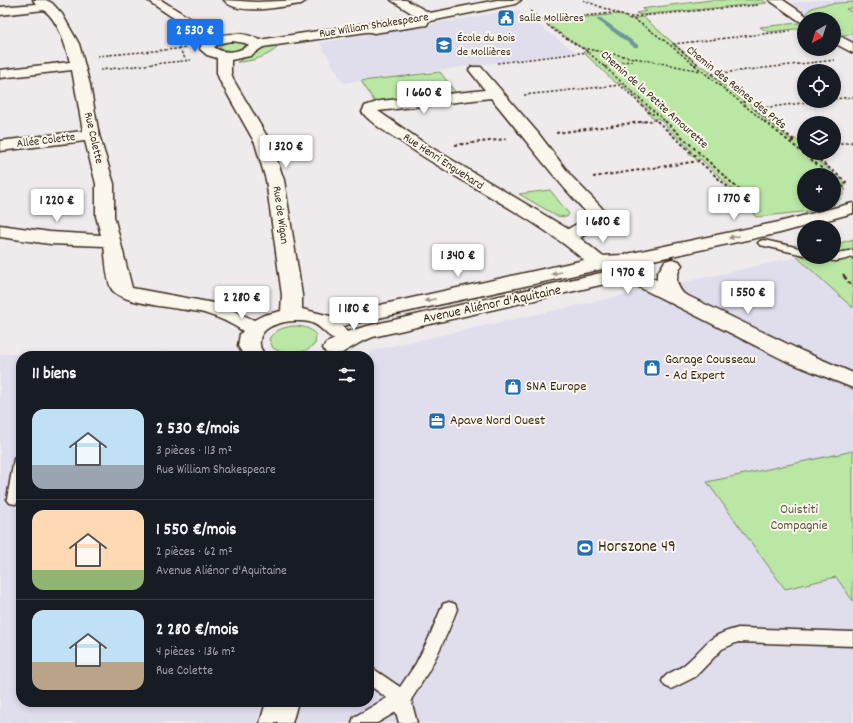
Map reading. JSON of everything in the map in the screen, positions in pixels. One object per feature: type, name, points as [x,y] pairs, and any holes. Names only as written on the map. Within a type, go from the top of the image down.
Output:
[{"type":"street","points":[[153,0],[202,34],[216,40]]},
{"type":"street","points":[[230,0],[239,4],[250,5],[301,0]]},
{"type":"street","points":[[397,0],[428,18]]},
{"type":"street","points":[[775,0],[797,14]]},
{"type":"street","points":[[0,11],[43,3]]},
{"type":"street","name":"Rue Colette","points":[[43,3],[56,14],[69,36],[78,65],[91,135],[105,184],[105,216],[112,241],[118,280],[121,288],[125,292],[209,307],[242,320],[255,329]]},
{"type":"street","name":"Rue William Shakespeare","points":[[257,44],[256,48],[244,54],[224,55],[210,52],[207,49],[210,43],[216,40],[241,38],[248,39],[257,44],[362,29],[520,3]]},
{"type":"street","points":[[841,41],[853,49]]},
{"type":"street","name":"Rue de Wigan","points":[[224,55],[224,73],[227,81],[262,143],[275,180],[292,295],[291,315]]},
{"type":"street","points":[[0,74],[78,65]]},
{"type":"street","points":[[476,70],[532,136],[565,180],[595,211],[596,220],[568,237]]},
{"type":"street","name":"Rue Henri Enguehard","points":[[495,93],[380,106],[370,109],[370,112],[421,148],[568,237],[599,268]]},
{"type":"street","name":"Allée Colette","points":[[0,146],[91,135]]},
{"type":"street","name":"Avenue Aliénor d'Aquitaine","points":[[328,323],[349,316],[599,268],[620,280],[629,270],[853,208]]},
{"type":"street","points":[[841,222],[853,219]]},
{"type":"street","points":[[0,230],[50,238],[112,241]]},
{"type":"street","name":"Avenue Aliénor d'Aquitaine","points":[[629,270],[672,265],[764,243],[797,233]]},
{"type":"street","points":[[672,265],[665,276],[665,282],[667,287],[676,297]]},
{"type":"street","name":"Avenue Aliénor d'Aquitaine","points":[[332,351],[353,337],[367,332],[599,268]]},
{"type":"street","points":[[629,270],[676,297],[794,356],[853,381]]},
{"type":"street","points":[[252,351],[249,343],[251,335],[255,329],[273,319],[291,315],[312,316],[328,323]]},
{"type":"street","name":"Avenue Aliénor d'Aquitaine","points":[[328,323],[333,327],[337,334],[338,340],[331,351]]},
{"type":"street","points":[[276,723],[281,707]]},
{"type":"lane","points":[[764,243],[797,250]]},
{"type":"lane","points":[[841,257],[853,253]]},
{"type":"lane","points":[[15,499],[16,492]]},
{"type":"lane","points":[[360,723],[402,699],[421,670],[436,641],[449,609]]},
{"type":"lane","points":[[671,681],[690,671],[714,643],[738,634],[853,640]]},
{"type":"lane","points":[[374,679],[402,699],[408,723]]},
{"type":"path","points":[[583,0],[629,17],[761,5]]},
{"type":"path","name":"Chemin de la Petite Amourette","points":[[520,3],[541,20],[588,52],[621,80],[763,212]]},
{"type":"path","points":[[520,22],[616,13]]},
{"type":"path","name":"Chemin des Reines des Prés","points":[[629,17],[664,41],[822,168]]},
{"type":"path","points":[[694,65],[698,64],[673,44],[796,30]]},
{"type":"path","points":[[78,65],[186,47],[190,53]]},
{"type":"path","points":[[179,48],[186,60]]},
{"type":"path","points":[[582,48],[702,72]]},
{"type":"path","points":[[496,63],[588,52]]},
{"type":"path","points":[[78,65],[194,59]]},
{"type":"path","points":[[604,67],[619,62],[638,60]]},
{"type":"path","points":[[740,102],[746,102],[712,74],[837,60]]},
{"type":"path","points":[[521,96],[620,85],[651,114],[657,114]]},
{"type":"path","points":[[841,98],[853,97]]},
{"type":"path","points":[[789,141],[795,141],[755,109],[797,104]]},
{"type":"path","points":[[553,133],[656,120],[694,155],[700,154]]},
{"type":"path","points":[[455,145],[507,139]]},
{"type":"path","points":[[841,143],[853,142]]},
{"type":"path","points":[[819,160],[846,182],[842,185]]},
{"type":"path","points":[[593,177],[699,162],[742,200],[749,200]]},
{"type":"shaded area","points":[[818,0],[853,0],[853,41],[841,34],[841,12],[805,12],[790,3]]},
{"type":"shaded area","name":"École du Bois de Mollières","points":[[517,10],[576,52],[343,83],[320,43]]},
{"type":"shaded area","points":[[797,257],[797,264],[805,264],[853,308],[853,723],[0,723],[0,354],[16,354],[16,707],[374,707],[373,351]]},
{"type":"green space","points":[[711,0],[762,0],[767,3],[640,15],[636,13],[647,11],[642,9]]},
{"type":"green space","points":[[853,2],[853,8],[846,9],[853,13],[853,34],[841,34],[841,12],[808,12],[814,7],[835,3]]},
{"type":"green space","points":[[619,14],[629,19],[643,17],[701,67],[704,67],[711,72],[708,73],[743,100],[746,100],[754,107],[751,107],[790,139],[794,138],[797,140],[797,160],[817,160],[826,168],[797,168],[797,212],[802,212],[756,217],[737,198],[741,197],[701,159],[697,160],[688,152],[692,151],[658,118],[654,119],[647,112],[650,111],[620,83],[616,83],[585,54],[588,52],[545,23],[545,21]]},
{"type":"green space","points":[[797,23],[797,29],[768,32],[760,27]]},
{"type":"green space","points":[[229,42],[242,43],[246,47],[233,51],[220,49],[219,46]]},
{"type":"green space","points":[[274,45],[277,48],[263,56],[253,60],[237,62],[268,46]]},
{"type":"green space","points":[[440,72],[456,93],[375,102],[361,81]]},
{"type":"green space","points":[[841,180],[845,183],[841,198]]},
{"type":"green space","points":[[550,190],[569,214],[567,217],[557,216],[519,194]]},
{"type":"green space","points":[[853,239],[853,308],[805,264],[841,264],[841,243]]},
{"type":"green space","points":[[292,326],[311,330],[316,335],[315,344],[305,351],[278,351],[273,348],[269,339],[273,333]]},
{"type":"green space","name":"Ouistiti Compagnie","points":[[853,451],[853,601],[836,577],[785,589],[707,482]]},
{"type":"waterway","points":[[599,19],[636,46]]},
{"type":"place","name":"Salle Mollières","points":[[506,18]]},
{"type":"place","name":"École du Bois de Mollières","points":[[444,45]]},
{"type":"place","name":"Garage Cousseau - Ad Expert","points":[[652,368]]},
{"type":"place","name":"SNA Europe","points":[[513,387]]},
{"type":"place","name":"Apave Nord Ouest","points":[[437,421]]},
{"type":"place","name":"Horszone 49","points":[[585,548]]}]
